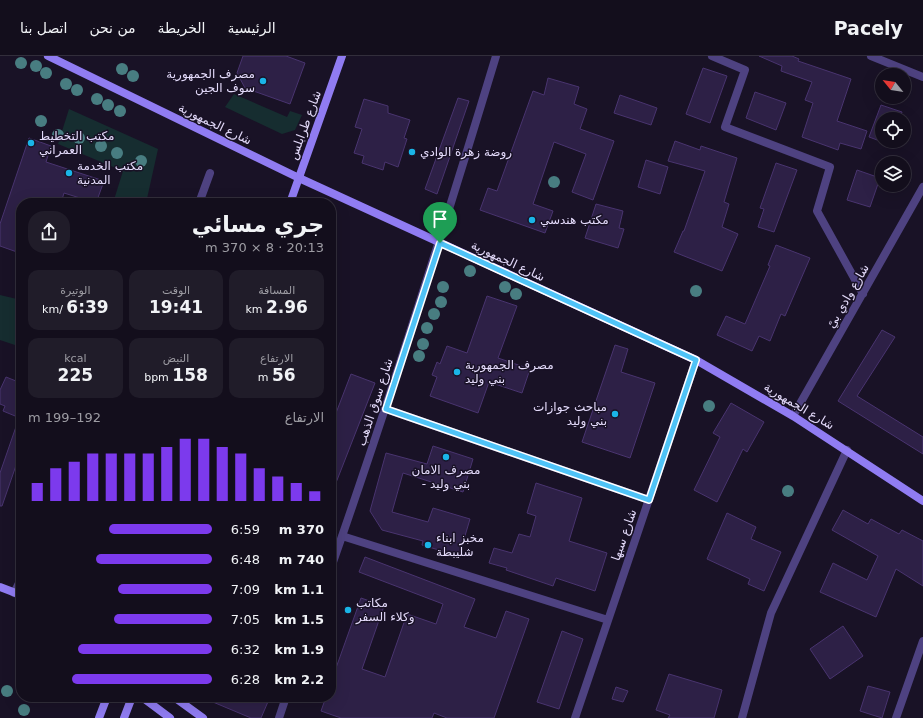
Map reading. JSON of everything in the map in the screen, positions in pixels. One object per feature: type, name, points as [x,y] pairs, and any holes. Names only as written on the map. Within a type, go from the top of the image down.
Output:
[{"type":"main road","name":"شارع الجمهورية","points":[[48,56],[299,178],[696,360],[847,450],[923,501]]},
{"type":"main road","name":"شارع طرابلس","points":[[292,198],[342,56]]},
{"type":"main road","points":[[0,587],[16,593]]},
{"type":"main road","points":[[99,718],[105,702]]},
{"type":"main road","points":[[124,718],[130,702]]},
{"type":"main road","points":[[149,702],[170,718]]},
{"type":"main road","points":[[181,702],[203,718]]},
{"type":"street","name":"شارع سوق الذهب","points":[[336,553],[386,409],[440,243],[496,56]]},
{"type":"street","points":[[712,56],[745,70],[725,127],[830,167],[816,211],[863,294]]},
{"type":"street","points":[[871,56],[923,77]]},
{"type":"street","points":[[201,198],[210,173]]},
{"type":"street","name":"شارع وادي بيً","points":[[792,416],[923,187]]},
{"type":"street","name":"شارع سبها","points":[[575,718],[696,360]]},
{"type":"street","points":[[386,409],[649,500]]},
{"type":"street","points":[[742,718],[772,613],[847,450]]},
{"type":"street","points":[[342,536],[608,620]]},
{"type":"street","points":[[896,718],[915,660],[923,641]]},
{"type":"street","points":[[279,718],[284,702]]},
{"type":"green space","points":[[234,94],[287,117],[290,111],[302,115],[295,130],[282,134],[225,107]]},
{"type":"green space","points":[[69,109],[158,149],[147,198],[115,198],[123,171],[58,144]]},
{"type":"green space","points":[[0,295],[16,299],[16,345],[0,340]]},
{"type":"building","points":[[243,56],[286,56],[305,63],[290,104],[245,88],[237,73]]},
{"type":"building","points":[[759,56],[792,56],[799,59],[798,61],[851,79],[837,121],[867,131],[861,149],[840,143],[838,150],[802,137],[813,103],[805,100],[812,82],[781,71],[782,66]]},
{"type":"building","points":[[703,68],[727,76],[710,123],[686,114]]},
{"type":"building","points":[[548,78],[579,87],[574,104],[587,109],[580,129],[614,141],[593,200],[572,192],[586,154],[554,142],[533,204],[553,211],[545,233],[480,210],[488,188],[497,191],[533,91],[544,95]]},
{"type":"building","points":[[755,92],[786,103],[776,130],[746,118]]},
{"type":"building","points":[[620,95],[657,108],[651,125],[614,113]]},
{"type":"building","points":[[458,98],[469,101],[437,194],[425,189]]},
{"type":"building","points":[[364,99],[388,106],[388,113],[410,120],[404,138],[407,139],[398,167],[385,162],[383,170],[362,163],[364,156],[354,153],[362,129],[355,127]]},
{"type":"building","points":[[881,105],[902,112],[878,112]]},
{"type":"building","points":[[875,121],[875,139],[869,137]]},
{"type":"building","points":[[29,138],[51,146],[46,162],[104,181],[98,198],[80,198],[64,193],[62,198],[16,198],[16,252],[0,246],[0,224]]},
{"type":"building","points":[[675,141],[700,150],[701,146],[737,158],[724,202],[729,204],[722,227],[738,234],[722,271],[674,252],[684,231],[705,171],[668,161]]},
{"type":"building","points":[[646,160],[668,167],[660,194],[638,187]]},
{"type":"building","points":[[776,163],[797,170],[774,232],[758,227],[764,209],[760,208]]},
{"type":"building","points":[[857,170],[875,176],[875,192],[870,207],[847,200]]},
{"type":"building","points":[[596,204],[623,211],[619,228],[624,229],[618,248],[585,238]]},
{"type":"building","points":[[776,245],[810,258],[785,316],[781,314],[770,341],[759,336],[752,351],[717,335],[726,316],[745,324],[770,266],[768,265]]},
{"type":"building","points":[[487,296],[517,306],[498,358],[530,369],[522,393],[489,382],[478,413],[430,396],[437,377],[432,375],[437,362],[440,364],[447,346],[467,353]]},
{"type":"building","points":[[882,330],[895,337],[857,396],[923,437],[923,454],[838,401]]},
{"type":"building","points":[[615,345],[628,349],[621,372],[655,383],[630,458],[582,442]]},
{"type":"building","points":[[351,374],[375,383],[336,483],[336,413]]},
{"type":"building","points":[[6,377],[16,381],[16,416],[3,411],[5,406],[0,404],[0,390]]},
{"type":"building","points":[[731,403],[764,422],[747,452],[743,449],[717,502],[694,490],[720,437],[713,433]]},
{"type":"building","points":[[16,427],[16,465],[2,506],[0,506],[0,473]]},
{"type":"building","points":[[433,446],[473,459],[463,492],[403,473],[392,512],[428,522],[433,508],[470,519],[459,556],[422,545],[423,541],[382,530],[370,511],[386,453],[427,464]]},
{"type":"building","points":[[536,483],[582,498],[569,541],[607,553],[595,591],[556,578],[553,586],[506,570],[507,568],[489,563],[494,548],[512,553],[519,534],[530,537],[536,516],[527,513]]},
{"type":"building","points":[[843,510],[868,524],[871,519],[899,534],[902,530],[923,541],[923,586],[896,569],[876,617],[820,592],[833,563],[867,580],[878,556],[832,530]]},
{"type":"building","points":[[727,513],[756,527],[751,539],[781,552],[764,591],[748,584],[750,579],[707,559]]},
{"type":"building","points":[[365,557],[475,599],[464,627],[496,638],[506,611],[529,619],[494,718],[447,718],[434,713],[432,718],[341,718],[321,711],[324,702],[336,702],[336,668],[361,598],[384,606],[362,669],[385,677],[407,614],[436,624],[443,604],[359,572]]},
{"type":"building","points":[[843,626],[863,656],[830,679],[810,649]]},
{"type":"building","points":[[562,631],[583,639],[559,709],[537,702]]},
{"type":"building","points":[[669,674],[722,690],[714,718],[668,718],[670,715],[656,710]]},
{"type":"building","points":[[868,686],[890,692],[882,718],[860,711]]},
{"type":"building","points":[[616,687],[628,691],[623,702],[612,699]]},
{"type":"building","points":[[213,702],[268,702],[261,718],[251,718]]},
{"type":"place","name":"مصرف الجمهورية سوف الجين","points":[[263,81]]},
{"type":"place","name":"مكتب التخطيط العمراني","points":[[31,143]]},
{"type":"place","name":"روضة زهرة الوادي","points":[[412,152]]},
{"type":"place","name":"مكتب الخدمة المدنية","points":[[69,173]]},
{"type":"place","name":"مكتب هندسي","points":[[532,220]]},
{"type":"place","name":"مصرف الجمهورية بني وليد","points":[[457,372]]},
{"type":"place","name":"مباحث جوازات بني وليد","points":[[615,414]]},
{"type":"place","name":"مصرف الامان - بني وليد","points":[[446,457]]},
{"type":"place","name":"مخبز ابناء شليبطة","points":[[428,545]]},
{"type":"place","name":"مكاتب وكلاء السفر","points":[[348,610]]},
{"type":"route","points":[[440,243],[696,360],[649,500],[386,409],[440,243]]}]
